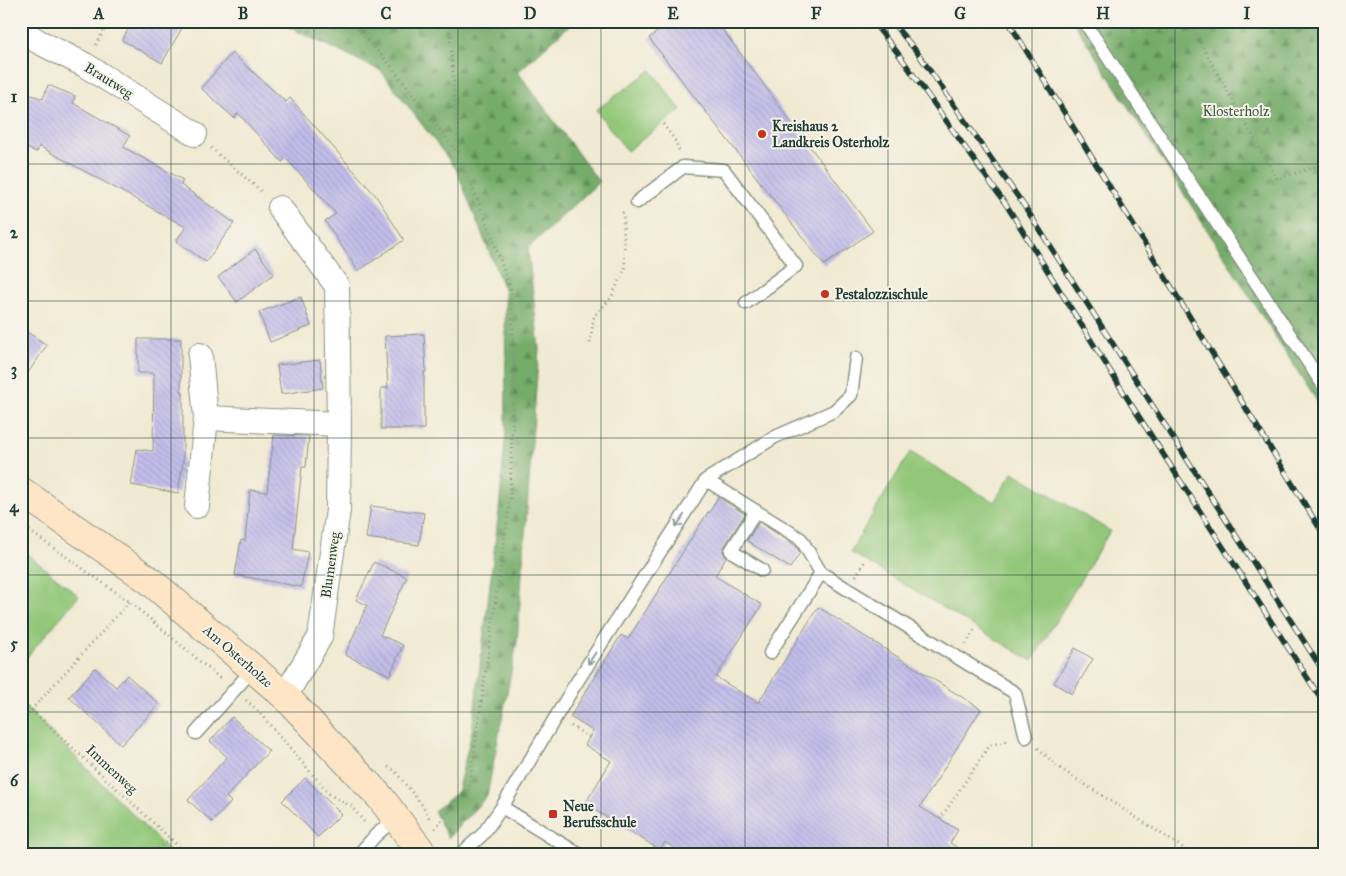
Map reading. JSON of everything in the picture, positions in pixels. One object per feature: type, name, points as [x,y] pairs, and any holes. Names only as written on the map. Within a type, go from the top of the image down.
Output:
[{"type":"street","name":"Brautweg","points":[[21,31],[85,65],[195,134]]},
{"type":"street","name":"Blumenweg","points":[[280,208],[337,286],[339,424],[338,510],[320,637],[285,696]]},
{"type":"street","points":[[197,506],[206,418],[200,355]]},
{"type":"street","points":[[206,418],[339,424]]},
{"type":"street","name":"Am Osterholze","points":[[21,491],[150,580],[285,696],[380,796],[421,850]]},
{"type":"lane","points":[[1084,21],[1325,388]]},
{"type":"lane","points":[[637,202],[683,167],[724,170],[796,266],[746,303]]},
{"type":"lane","points":[[460,855],[483,834],[502,807],[574,688],[706,480],[775,437],[834,411],[851,395],[856,358]]},
{"type":"lane","points":[[706,480],[801,539],[821,573],[1015,693],[1026,737]]},
{"type":"lane","points":[[756,511],[731,551],[762,570]]},
{"type":"lane","points":[[770,653],[821,573]]},
{"type":"lane","points":[[196,734],[253,669]]},
{"type":"lane","points":[[502,807],[580,855]]},
{"type":"lane","points":[[358,855],[376,835],[396,818]]},
{"type":"path","points":[[351,21],[391,66],[459,155],[511,290],[514,362],[510,500],[469,789],[421,850]]},
{"type":"path","points":[[449,21],[459,155]]},
{"type":"path","points":[[1188,21],[1277,179],[1325,164]]},
{"type":"path","points":[[663,124],[676,142],[683,167]]},
{"type":"path","points":[[195,134],[280,208]]},
{"type":"path","points":[[590,343],[594,316],[611,298],[625,268],[623,213],[637,202]]},
{"type":"path","points":[[21,525],[130,602],[258,711],[330,795],[352,806],[376,835]]},
{"type":"path","points":[[21,721],[150,580]]},
{"type":"path","name":"Immenweg","points":[[21,700],[188,855]]},
{"type":"path","points":[[556,717],[589,737]]},
{"type":"path","points":[[940,820],[990,745],[1026,737],[1058,767],[1194,855]]},
{"type":"path","points":[[150,855],[171,839]]},
{"type":"path","points":[[665,855],[678,851]]},
{"type":"green space","points":[[275,21],[574,21],[518,72],[599,182],[528,248],[539,349],[517,642],[487,796],[448,838],[434,811],[457,793],[472,731],[499,510],[506,430],[505,292],[456,169],[381,71]]},
{"type":"green space","name":"Klosterholz","points":[[1073,21],[1325,21],[1325,414]]},
{"type":"green space","points":[[651,70],[681,110],[627,151],[596,110]]},
{"type":"green space","points":[[910,452],[994,502],[1013,472],[1110,531],[1032,661],[850,552]]},
{"type":"green space","points":[[21,549],[79,596],[21,664]]},
{"type":"green space","points":[[21,702],[173,855],[21,855]]},
{"type":"building","points":[[133,21],[171,21],[182,28],[162,63],[122,40]]},
{"type":"building","name":"Kreishaus 2 Landkreis Osterholz","points":[[672,21],[716,21],[873,231],[824,265],[649,38]]},
{"type":"building","points":[[232,53],[286,102],[290,98],[376,196],[404,240],[358,271],[325,221],[336,214],[286,158],[282,162],[238,113],[234,118],[201,88]]},
{"type":"building","points":[[48,85],[75,96],[73,103],[130,136],[123,147],[183,180],[181,185],[234,223],[206,262],[176,241],[186,227],[39,146],[37,152],[21,146],[21,104],[26,93],[43,99]]},
{"type":"building","points":[[255,249],[274,274],[237,302],[218,277]]},
{"type":"building","points":[[301,297],[311,326],[270,342],[259,312]]},
{"type":"building","points":[[21,328],[47,345],[21,383]]},
{"type":"building","points":[[424,334],[426,372],[424,372],[424,429],[381,429],[381,388],[388,388],[385,336]]},
{"type":"building","points":[[138,339],[181,339],[183,462],[178,493],[131,485],[137,449],[153,451],[154,373],[138,373]]},
{"type":"building","points":[[320,360],[323,388],[281,394],[277,365]]},
{"type":"building","points":[[274,435],[309,436],[306,467],[302,467],[293,549],[308,552],[301,587],[235,575],[241,540],[245,541],[250,490],[267,492]]},
{"type":"building","points":[[718,497],[745,514],[724,547],[723,551],[726,557],[715,576],[762,605],[716,677],[758,703],[818,607],[981,709],[920,807],[958,830],[950,843],[969,855],[684,855],[665,842],[660,850],[585,804],[611,761],[585,745],[593,731],[570,717],[621,635],[628,639]]},
{"type":"building","points":[[371,506],[424,513],[419,545],[366,538]]},
{"type":"building","points":[[759,522],[796,546],[800,553],[790,568],[747,541]]},
{"type":"building","points":[[374,562],[407,577],[380,635],[403,645],[390,675],[345,655],[367,605],[356,600]]},
{"type":"building","points":[[1075,648],[1093,659],[1072,694],[1054,683]]},
{"type":"building","points":[[95,668],[116,687],[127,675],[159,704],[121,745],[69,697]]},
{"type":"building","points":[[232,717],[269,751],[226,797],[231,802],[212,822],[188,800],[227,757],[210,741]]},
{"type":"building","points":[[305,778],[341,814],[318,837],[282,801]]},
{"type":"railway","points":[[872,21],[897,52],[1007,206],[1134,409],[1325,705]]},
{"type":"railway","points":[[891,21],[917,52],[1025,207],[1325,674]]},
{"type":"railway","points":[[1008,21],[1325,537]]},
{"type":"place","name":"Kreishaus 2 Landkreis Osterholz","points":[[762,134]]},
{"type":"place","name":"Pestalozzischule","points":[[825,294]]},
{"type":"place","name":"Neue Berufsschule","points":[[553,814]]}]
